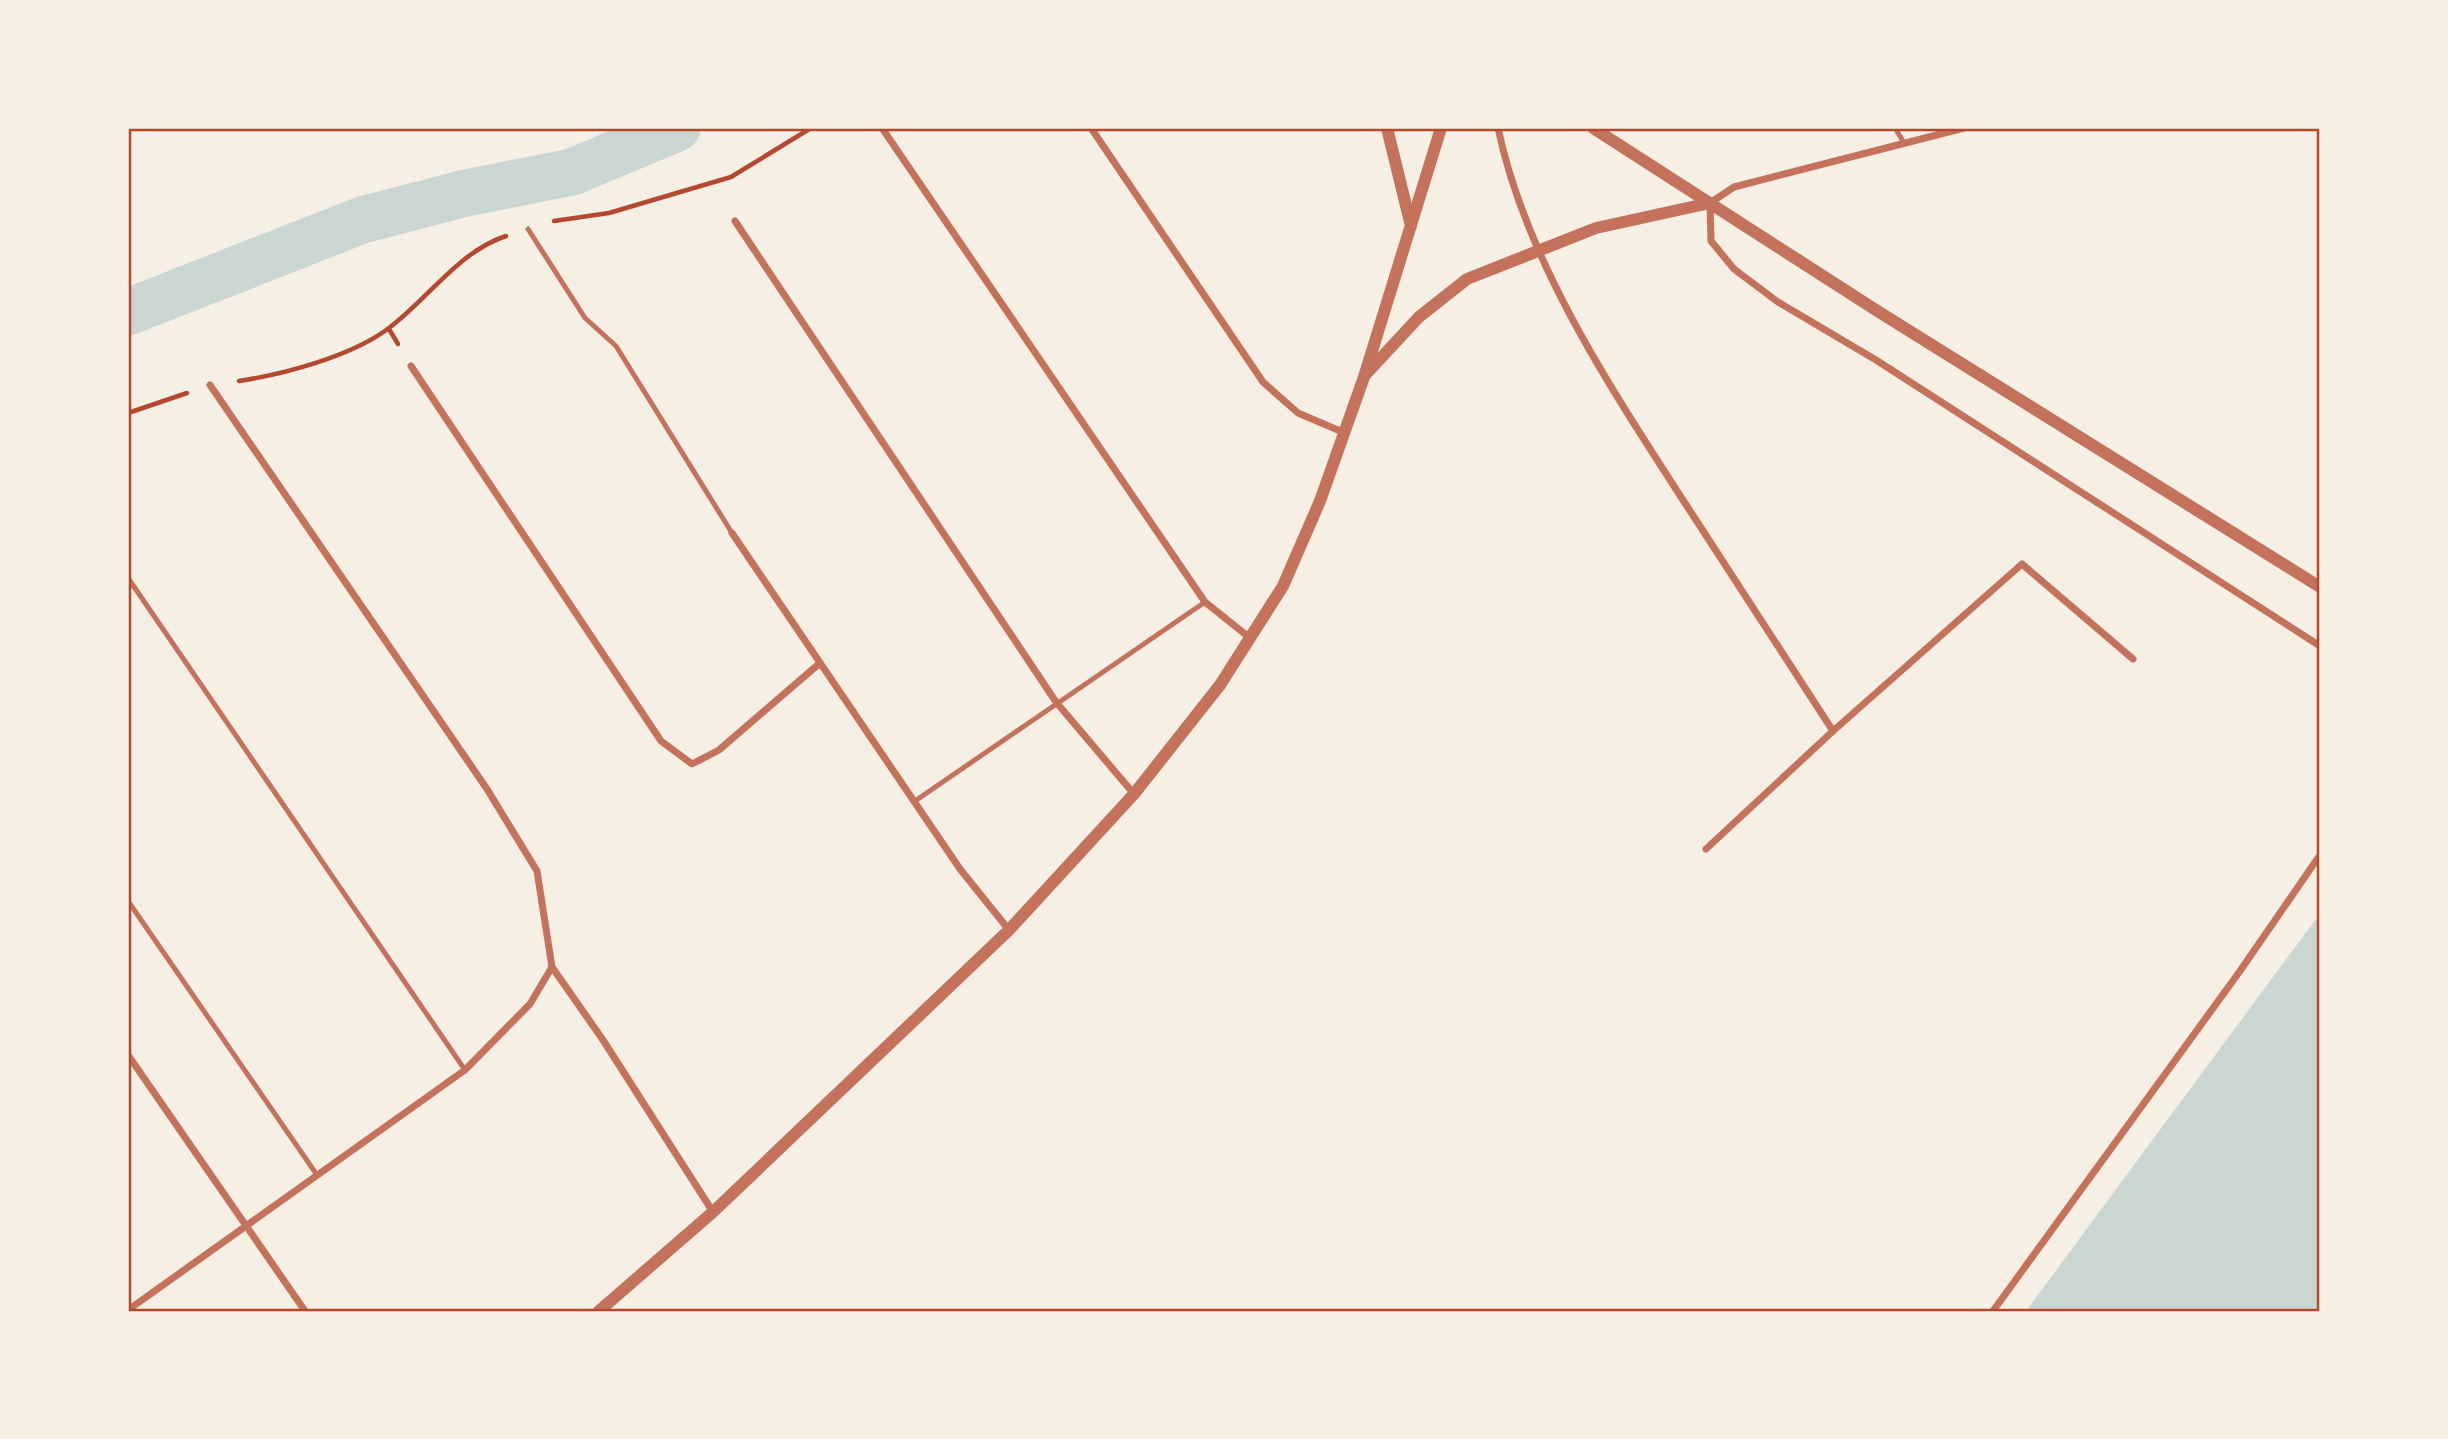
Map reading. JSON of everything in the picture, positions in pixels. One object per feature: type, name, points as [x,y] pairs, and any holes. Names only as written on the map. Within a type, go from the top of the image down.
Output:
[{"type":"street","points":[[882,128],[1205,602],[1250,638]]},
{"type":"street","points":[[1091,128],[1263,382],[1298,413],[1345,433]]},
{"type":"street","points":[[1387,128],[1411,227]]},
{"type":"street","points":[[599,1311],[713,1212],[1009,930],[1134,794],[1220,685],[1283,586],[1320,501],[1364,377],[1441,128]]},
{"type":"street","points":[[1498,128],[1507,168],[1539,250],[1608,384],[1833,730]]},
{"type":"street","points":[[1593,128],[1879,312],[2320,587]]},
{"type":"street","points":[[1364,377],[1419,317],[1467,279],[1595,228],[1710,203],[1734,187],[1964,128]]},
{"type":"street","points":[[1710,203],[1711,241],[1734,269],[1778,302],[1875,360],[2320,646]]},
{"type":"street","points":[[735,221],[1056,702],[1134,794]]},
{"type":"street","points":[[411,366],[661,741],[692,764],[719,750],[820,663]]},
{"type":"street","points":[[210,386],[487,789],[537,872],[552,967],[603,1040],[713,1212]]},
{"type":"street","points":[[732,533],[960,869],[1009,930]]},
{"type":"street","points":[[1706,849],[1833,730],[2022,564],[2133,659]]},
{"type":"street","points":[[1993,1311],[2240,971],[2320,855]]},
{"type":"street","points":[[128,1310],[465,1070],[530,1004],[552,967]]},
{"type":"street","points":[[128,1055],[305,1311]]},
{"type":"lane","points":[[1895,128],[1904,143]]},
{"type":"lane","points":[[528,229],[585,318],[617,346],[732,533]]},
{"type":"lane","points":[[128,578],[465,1070]]},
{"type":"lane","points":[[915,801],[1205,602]]},
{"type":"lane","points":[[128,901],[317,1175]]},
{"type":"path","points":[[128,413],[210,386],[270,377],[352,349],[389,329],[451,271],[495,239],[546,223],[609,213],[730,177],[811,128]]},
{"type":"shaded area","points":[[2320,914],[2320,1311],[2026,1311],[2287,958]]},
{"type":"waterway","points":[[128,312],[362,220],[466,193],[572,172],[677,128]]}]
